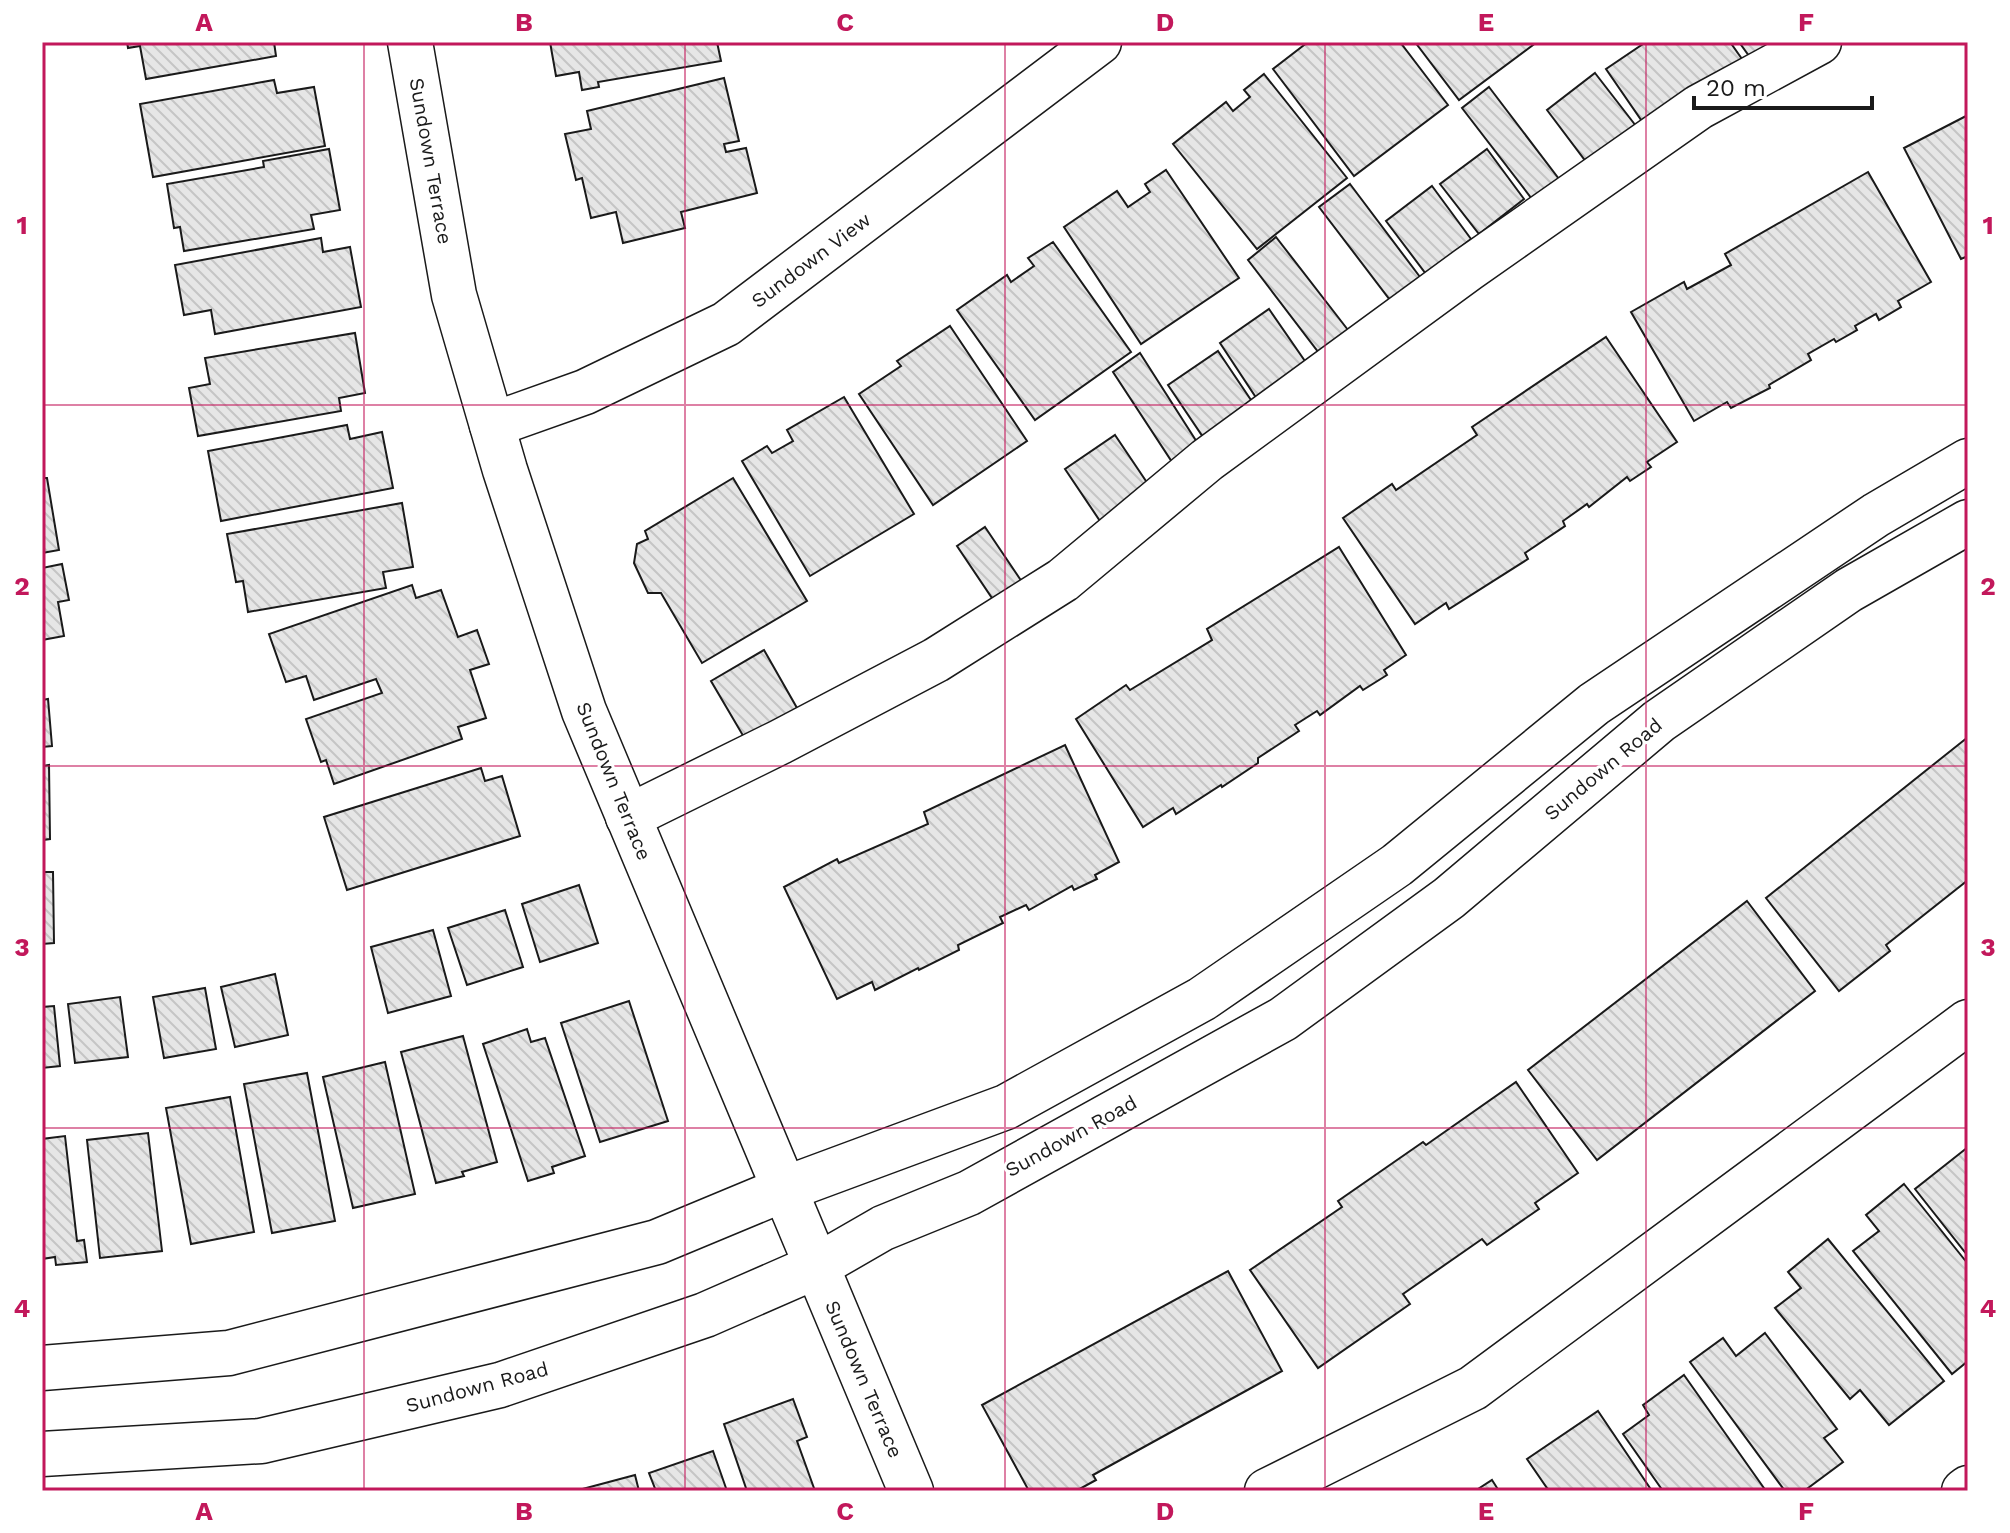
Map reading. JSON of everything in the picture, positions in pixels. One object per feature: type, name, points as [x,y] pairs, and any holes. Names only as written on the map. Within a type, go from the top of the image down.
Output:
[{"type":"street","name":"Sundown Terrace","points":[[410,42],[454,295],[492,425],[584,711],[782,1190],[911,1491]]},
{"type":"street","name":"Sundown View","points":[[492,425],[585,392],[726,324],[1099,42]]},
{"type":"street","points":[[628,817],[936,660],[1063,580],[1207,460],[1468,269],[1699,107],[1819,42]]},
{"type":"street","points":[[42,1368],[229,1353],[657,1242],[782,1190],[1006,1107],[1202,999],[1397,865],[1594,704],[1876,515],[1968,461]]},
{"type":"street","name":"Sundown Road","points":[[42,1454],[261,1441],[485,1389],[705,1315],[817,1266],[883,1228],[969,1193],[1283,1019],[1449,898],[1659,721],[1849,590],[1968,522]]},
{"type":"street","points":[[1267,1491],[1473,1388],[1968,1022]]},
{"type":"building","points":[[127,42],[274,42],[276,56],[146,79],[140,46],[128,48]]},
{"type":"building","points":[[550,42],[717,42],[721,61],[598,82],[599,87],[582,90],[579,72],[556,76]]},
{"type":"building","points":[[1308,42],[1400,42],[1448,105],[1354,176],[1273,69]]},
{"type":"building","points":[[1415,42],[1537,42],[1459,100]]},
{"type":"building","points":[[1646,42],[1730,42],[1742,59],[1646,127],[1606,69]]},
{"type":"building","points":[[1739,42],[1778,42],[1752,60]]},
{"type":"building","points":[[1595,73],[1636,126],[1587,163],[1547,110]]},
{"type":"building","points":[[1264,74],[1347,178],[1257,249],[1173,144],[1226,102],[1233,111],[1250,97],[1244,90]]},
{"type":"building","points":[[724,78],[739,141],[724,144],[726,152],[746,148],[757,193],[681,212],[685,228],[623,243],[616,212],[591,218],[582,178],[576,180],[565,134],[591,129],[587,111]]},
{"type":"building","points":[[274,80],[277,93],[314,87],[325,146],[153,177],[140,104]]},
{"type":"building","points":[[1489,87],[1559,179],[1532,199],[1462,108]]},
{"type":"building","points":[[1968,115],[1968,256],[1961,259],[1904,148]]},
{"type":"building","points":[[329,149],[340,210],[311,215],[314,229],[184,251],[180,227],[174,228],[167,184],[264,167],[263,161]]},
{"type":"building","points":[[1487,149],[1524,199],[1479,234],[1440,184]]},
{"type":"building","points":[[1166,170],[1239,278],[1141,344],[1064,227],[1117,191],[1128,207],[1150,192],[1145,184]]},
{"type":"building","points":[[1868,172],[1931,282],[1898,301],[1901,307],[1879,320],[1876,314],[1855,326],[1857,330],[1808,354],[1811,360],[1769,385],[1770,388],[1731,408],[1727,402],[1694,421],[1631,312],[1684,282],[1687,289],[1731,265],[1725,254]]},
{"type":"building","points":[[1350,184],[1420,277],[1390,300],[1319,207]]},
{"type":"building","points":[[1432,186],[1471,239],[1426,274],[1386,221]]},
{"type":"building","points":[[1276,237],[1348,330],[1319,353],[1248,260]]},
{"type":"building","points":[[321,238],[323,252],[350,247],[361,307],[215,334],[211,310],[184,315],[175,265]]},
{"type":"building","points":[[1053,242],[1131,352],[1035,420],[957,310],[1007,275],[1011,282],[1034,266],[1028,258]]},
{"type":"building","points":[[1269,309],[1307,364],[1257,399],[1220,343]]},
{"type":"building","points":[[950,326],[1027,441],[933,505],[859,394],[901,366],[897,361]]},
{"type":"building","points":[[355,333],[365,393],[339,398],[341,411],[198,436],[189,388],[210,384],[205,358]]},
{"type":"building","points":[[1606,337],[1677,442],[1647,462],[1651,467],[1630,481],[1627,477],[1589,507],[1587,504],[1563,521],[1565,526],[1525,553],[1528,559],[1449,609],[1446,603],[1415,624],[1343,518],[1392,484],[1396,490],[1477,435],[1472,427]]},
{"type":"building","points":[[1218,351],[1255,406],[1205,440],[1168,385]]},
{"type":"building","points":[[1140,353],[1202,450],[1176,468],[1113,372]]},
{"type":"building","points":[[844,397],[914,514],[810,576],[742,461],[767,446],[772,453],[793,441],[787,430]]},
{"type":"building","points":[[347,425],[350,439],[382,432],[393,488],[221,521],[208,451]]},
{"type":"building","points":[[1115,435],[1152,490],[1102,524],[1065,469]]},
{"type":"building","points":[[42,478],[47,478],[59,550],[42,553]]},
{"type":"building","points":[[733,478],[807,601],[702,663],[661,593],[648,593],[634,563],[637,544],[648,539],[645,531]]},
{"type":"building","points":[[402,503],[413,567],[383,572],[386,588],[248,612],[243,581],[236,582],[227,534]]},
{"type":"building","points":[[985,527],[1022,582],[994,601],[957,546]]},
{"type":"building","points":[[1339,547],[1406,655],[1384,670],[1387,675],[1363,690],[1360,686],[1320,715],[1317,711],[1295,725],[1299,731],[1222,787],[1176,814],[1173,808],[1143,827],[1076,719],[1126,685],[1130,690],[1212,640],[1207,629]]},
{"type":"building","points":[[62,564],[69,600],[58,602],[64,636],[42,640],[42,568]]},
{"type":"building","points":[[412,585],[416,598],[441,590],[458,637],[477,630],[489,664],[470,670],[486,718],[458,727],[462,739],[334,784],[326,760],[321,762],[306,719],[382,693],[376,679],[314,700],[306,676],[286,682],[269,634]]},
{"type":"building","points":[[764,650],[797,708],[745,739],[711,681]]},
{"type":"building","points":[[48,699],[52,746],[42,747],[42,700]]},
{"type":"building","points":[[1968,737],[1968,880],[1886,945],[1890,951],[1839,991],[1766,898]]},
{"type":"building","points":[[1065,745],[1119,862],[1095,875],[1097,879],[1074,890],[1072,886],[1029,910],[1026,905],[1000,917],[1003,923],[958,945],[959,950],[919,970],[875,990],[872,982],[837,999],[784,887],[837,859],[839,863],[928,824],[924,812]]},
{"type":"building","points":[[49,765],[50,839],[42,840],[42,766]]},
{"type":"building","points":[[481,768],[485,781],[502,776],[520,836],[347,890],[324,817]]},
{"type":"building","points":[[42,872],[53,872],[54,943],[42,944]]},
{"type":"building","points":[[579,885],[598,943],[540,962],[522,904]]},
{"type":"building","points":[[1747,901],[1815,991],[1597,1160],[1528,1070]]},
{"type":"building","points":[[505,910],[523,967],[467,985],[448,928]]},
{"type":"building","points":[[433,930],[451,996],[388,1013],[371,947]]},
{"type":"building","points":[[275,974],[288,1035],[235,1047],[221,987]]},
{"type":"building","points":[[205,988],[216,1049],[164,1058],[153,997]]},
{"type":"building","points":[[120,997],[128,1057],[75,1063],[68,1004]]},
{"type":"building","points":[[629,1001],[668,1121],[600,1142],[561,1023]]},
{"type":"building","points":[[54,1006],[60,1066],[42,1068],[42,1007]]},
{"type":"building","points":[[527,1029],[531,1042],[545,1038],[585,1156],[552,1167],[554,1173],[528,1181],[483,1044]]},
{"type":"building","points":[[463,1036],[497,1162],[462,1172],[464,1176],[436,1183],[401,1052]]},
{"type":"building","points":[[385,1062],[415,1194],[353,1208],[323,1077]]},
{"type":"building","points":[[307,1073],[335,1221],[272,1233],[244,1084]]},
{"type":"building","points":[[1516,1082],[1578,1173],[1535,1203],[1539,1209],[1487,1245],[1482,1239],[1403,1294],[1410,1304],[1318,1368],[1250,1270],[1342,1207],[1338,1201]]},
{"type":"building","points":[[230,1097],[254,1232],[191,1244],[166,1108]]},
{"type":"building","points":[[148,1133],[162,1251],[100,1258],[87,1140]]},
{"type":"building","points":[[65,1136],[77,1241],[84,1240],[87,1262],[56,1265],[55,1257],[42,1259],[42,1139]]},
{"type":"building","points":[[1968,1147],[1968,1256],[1915,1189]]},
{"type":"building","points":[[1904,1184],[1968,1264],[1968,1361],[1952,1374],[1853,1251],[1879,1231],[1866,1215]]},
{"type":"building","points":[[1828,1239],[1944,1381],[1889,1425],[1860,1390],[1850,1399],[1775,1308],[1801,1288],[1788,1272]]},
{"type":"building","points":[[1228,1271],[1282,1371],[1093,1475],[1096,1480],[1076,1491],[1029,1491],[982,1405]]},
{"type":"building","points":[[1765,1333],[1837,1429],[1824,1438],[1843,1462],[1804,1491],[1785,1491],[1690,1362],[1723,1338],[1736,1356]]},
{"type":"building","points":[[1684,1375],[1766,1491],[1663,1491],[1623,1434],[1649,1415],[1643,1405]]},
{"type":"building","points":[[793,1399],[807,1437],[797,1441],[815,1491],[747,1491],[724,1424]]},
{"type":"building","points":[[1598,1411],[1652,1491],[1549,1491],[1527,1459]]},
{"type":"building","points":[[713,1451],[727,1491],[656,1491],[649,1473]]},
{"type":"building","points":[[635,1475],[639,1491],[575,1491]]},
{"type":"building","points":[[1492,1480],[1499,1491],[1475,1491]]}]
